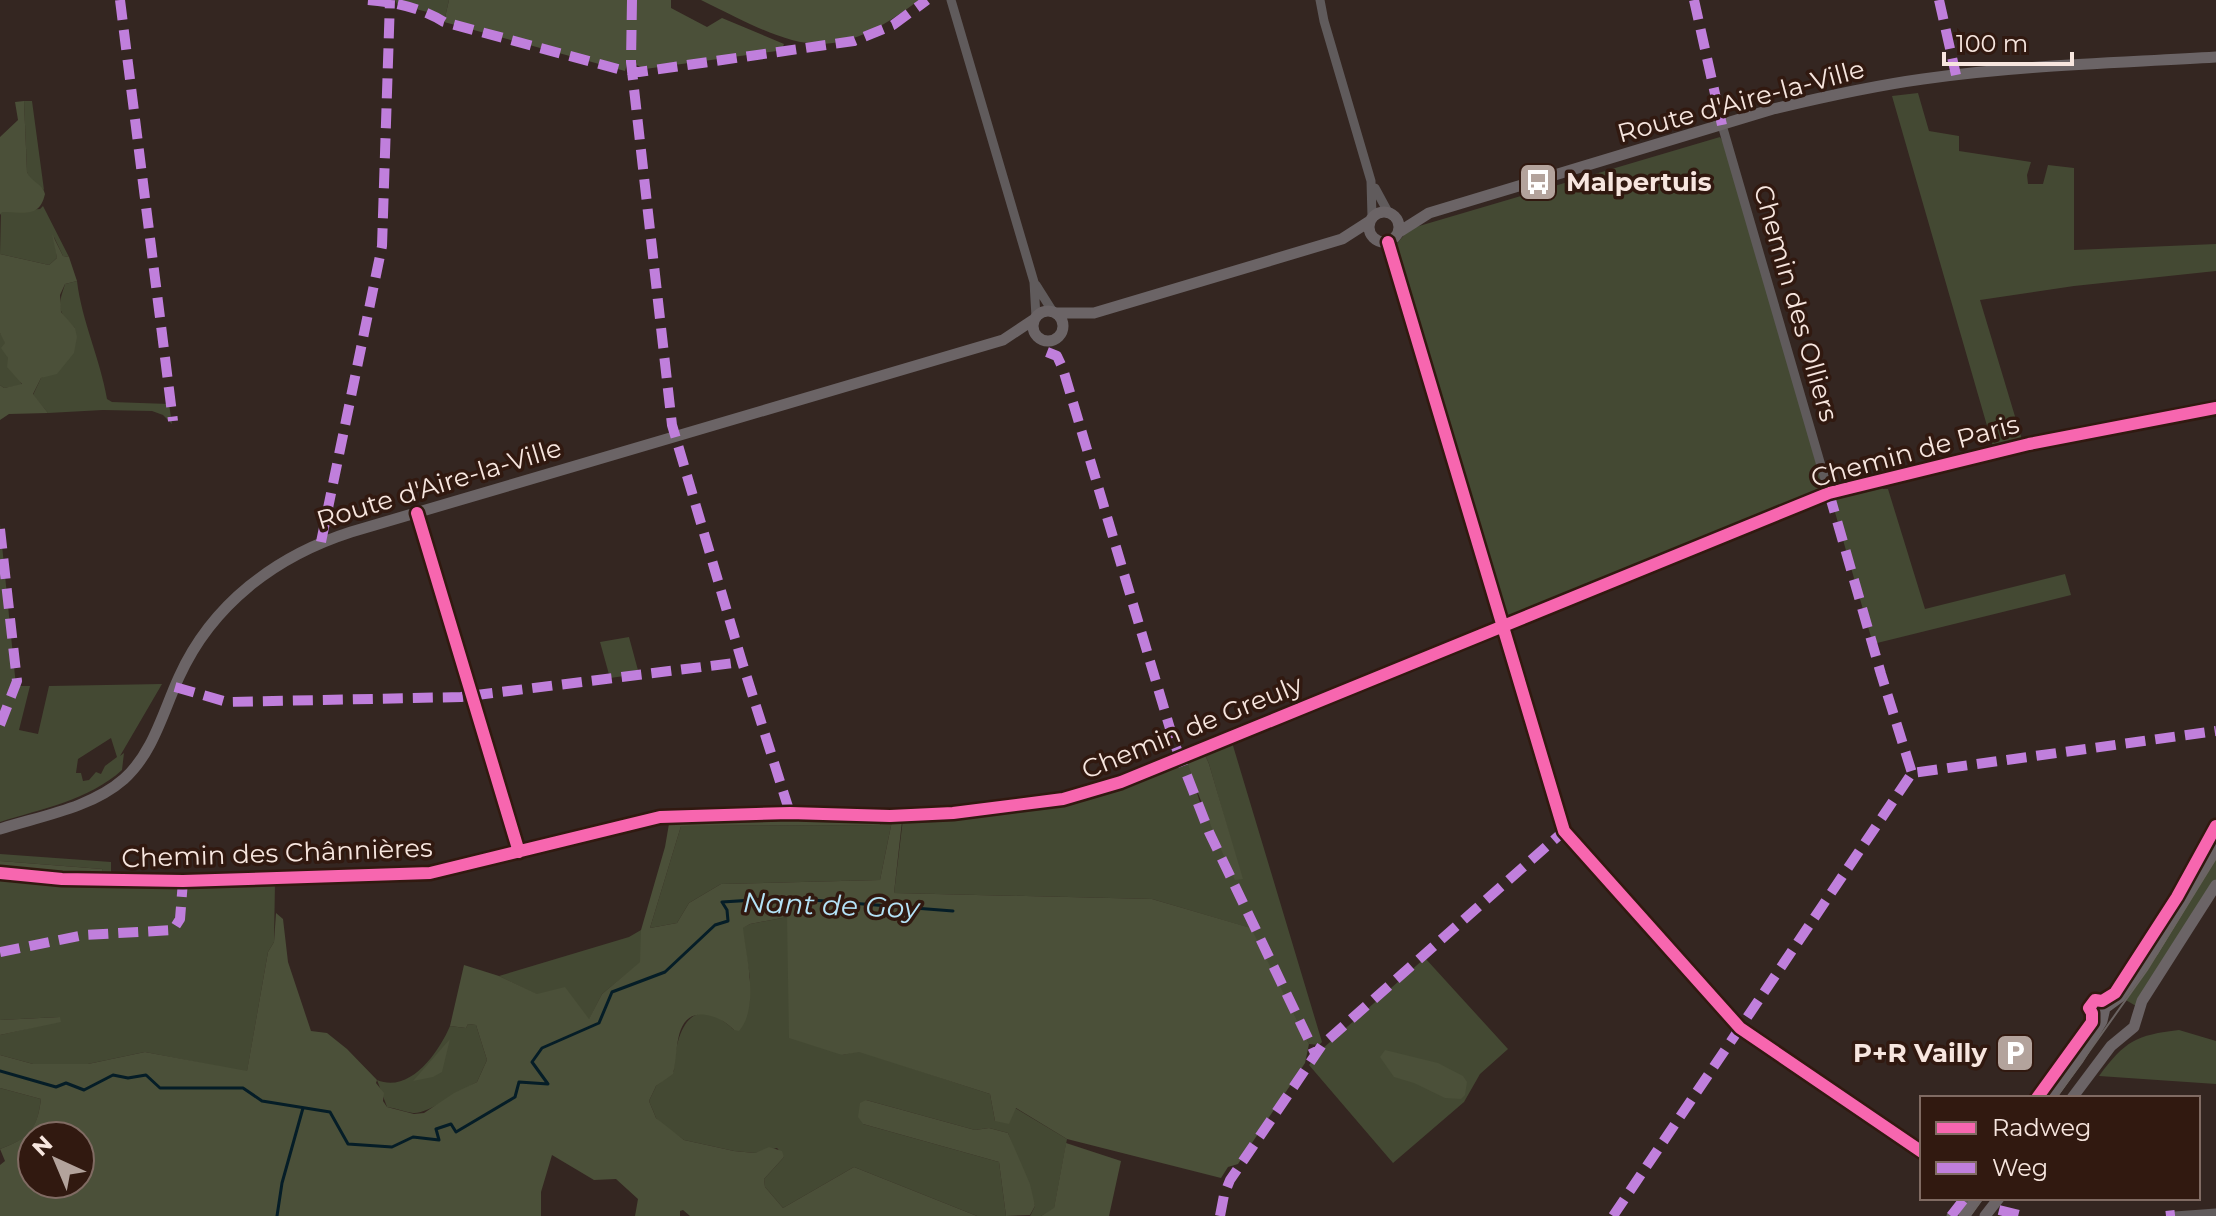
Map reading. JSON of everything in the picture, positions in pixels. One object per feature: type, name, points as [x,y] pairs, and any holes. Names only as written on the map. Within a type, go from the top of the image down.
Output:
[{"type":"main road","name":"Route d'Aire-la-Ville","points":[[1399,232],[1429,213],[1815,99],[1923,79],[2000,70],[2216,57]]},
{"type":"main road","points":[[1094,313],[1042,312],[1035,318],[1033,331],[1041,340],[1053,341],[1094,313],[1342,239],[1380,212],[1391,213],[1399,222],[1399,232],[1382,241],[1342,239]]},
{"type":"main road","name":"Route d'Aire-la-Ville","points":[[1391,213],[1429,213]]},
{"type":"main road","points":[[1371,219],[1369,230],[1382,241]]},
{"type":"main road","points":[[1054,313],[1062,323],[1061,334]]},
{"type":"main road","name":"Route d'Aire-la-Ville","points":[[1003,340],[1035,318]]},
{"type":"main road","name":"Route d'Aire-la-Ville","points":[[0,829],[93,799],[126,778],[145,754],[180,674],[215,619],[244,589],[300,552],[351,532],[1003,340],[1041,340]]},
{"type":"main road","points":[[2051,1096],[2102,1021],[2105,1008],[2125,991],[2154,950],[2216,848]]},
{"type":"main road","points":[[2074,1096],[2122,1035],[2134,1027],[2147,993],[2216,885]]},
{"type":"main road","points":[[2114,1002],[2127,1004],[2136,1017]]},
{"type":"main road","points":[[2102,1021],[2110,1033],[2122,1035]]},
{"type":"main road","points":[[1985,1216],[1997,1200]]},
{"type":"street","points":[[951,0],[1034,282],[1035,318]]},
{"type":"street","points":[[1320,0],[1371,181],[1391,213]]},
{"type":"street","name":"Chemin des Olliers","points":[[1722,125],[1829,493]]},
{"type":"street","points":[[1371,181],[1371,219]]},
{"type":"street","points":[[1382,241],[1406,304]]},
{"type":"street","points":[[1034,282],[1054,313]]},
{"type":"street","points":[[2038,1096],[2092,1022],[2093,1015],[2089,1008],[2095,1000],[2102,1001],[2115,993],[2144,949],[2216,826]]},
{"type":"street","points":[[1951,1216],[1963,1200]]},
{"type":"street","points":[[2175,1215],[2216,1213]]},
{"type":"green space","points":[[395,0],[449,0],[444,22],[431,13],[397,4]]},
{"type":"green space","points":[[449,0],[671,0],[671,8],[707,27],[722,18],[784,44],[777,51],[645,69],[628,61],[625,71],[444,22]]},
{"type":"green space","points":[[701,0],[919,0],[887,22],[859,36],[834,43],[811,44],[762,29]]},
{"type":"green space","points":[[1918,93],[1929,131],[1959,136],[1959,151],[2031,162],[2028,184],[2043,184],[2048,165],[2074,168],[2074,250],[2216,244],[2216,271],[2074,286],[1980,300],[2023,443],[1994,450],[1892,96]]},
{"type":"green space","points":[[24,101],[32,101],[44,190],[30,180],[27,172]]},
{"type":"green space","points":[[24,101],[27,172],[45,194],[39,208],[34,211],[2,212],[0,215],[0,137],[18,120],[15,102]]},
{"type":"green space","points":[[1720,137],[1725,145],[1823,485],[1817,495],[1514,618],[1500,612],[1394,256],[1395,246],[1409,229]]},
{"type":"green space","points":[[43,206],[69,257],[63,256],[54,237],[57,258],[49,265],[0,254],[1,212],[40,209]]},
{"type":"green space","points":[[52,234],[63,256],[69,257],[77,281],[65,284],[60,295],[61,312],[75,328],[74,353],[57,374],[41,378],[33,394],[48,413],[9,414],[0,420],[0,385],[4,388],[22,384],[7,367],[8,358],[1,348],[5,343],[0,333],[0,254],[49,265],[57,258]]},
{"type":"green space","points":[[77,281],[107,399],[112,402],[169,404],[172,424],[163,415],[152,411],[48,413],[33,395],[41,378],[64,365],[71,354],[75,328],[64,317],[60,303],[65,284]]},
{"type":"green space","points":[[0,333],[22,385],[4,388],[0,385]]},
{"type":"green space","points":[[1881,483],[1883,489],[1888,489],[1925,609],[2065,574],[2071,595],[1873,644],[1830,495]]},
{"type":"green space","points":[[0,525],[16,686],[30,686],[19,730],[38,734],[49,686],[162,684],[120,756],[124,753],[122,770],[80,796],[0,822]],"holes":[[[111,738],[117,757],[105,766],[101,774],[96,772],[89,780],[83,781],[81,773],[76,773],[78,759]]]},
{"type":"green space","points":[[629,637],[639,674],[610,678],[600,642]]},
{"type":"green space","points":[[1231,739],[1322,1042],[1319,1045],[1309,1044],[1250,928],[1152,899],[894,893],[903,819],[1065,801],[1093,794],[1186,757],[1202,809],[1242,879],[1203,750]]},
{"type":"green space","points":[[1203,750],[1243,879],[1235,880],[1186,759]]},
{"type":"green space","points":[[775,815],[884,818],[880,825],[681,826],[650,928],[677,923],[689,903],[721,884],[880,880],[892,821],[902,821],[894,893],[1152,899],[1251,928],[1309,1044],[1305,1063],[1238,1164],[1228,1167],[1221,1178],[1067,1139],[1016,1108],[1009,1124],[995,1121],[990,1094],[859,1052],[842,1055],[789,1038],[787,917],[743,928],[750,981],[749,1009],[745,1021],[739,1031],[722,1020],[706,1015],[687,1019],[679,1036],[673,1074],[656,1086],[649,1101],[656,1118],[684,1140],[734,1151],[755,1153],[769,1147],[782,1151],[784,1157],[764,1179],[765,1187],[783,1208],[854,1167],[977,1216],[690,1216],[683,1210],[680,1216],[635,1216],[638,1199],[616,1179],[594,1180],[552,1155],[541,1192],[541,1216],[0,1216],[0,1165],[5,1161],[0,1149],[16,1142],[16,1200],[96,1200],[96,1120],[36,1120],[41,1099],[0,1088],[0,1055],[33,1064],[88,1064],[145,1052],[247,1071],[268,952],[274,942],[276,913],[283,919],[288,962],[311,1031],[327,1033],[347,1049],[377,1080],[387,1107],[414,1114],[424,1113],[477,1082],[487,1060],[476,1025],[468,1024],[466,1028],[450,1026],[464,965],[499,976],[537,994],[565,987],[589,1019],[602,994],[640,962],[641,930],[665,847],[670,818]]},
{"type":"green space","points":[[884,818],[892,821],[880,880],[721,884],[689,903],[677,923],[650,928],[681,826],[880,825]]},
{"type":"green space","points":[[0,854],[111,862],[111,878],[105,877],[102,869],[0,861]]},
{"type":"green space","points":[[2216,854],[2216,879],[2136,1006],[2124,999]]},
{"type":"green space","points":[[0,861],[102,869],[105,877],[0,870]]},
{"type":"green space","points":[[0,876],[83,882],[275,882],[274,942],[268,952],[247,1072],[145,1052],[88,1064],[33,1064],[0,1055],[0,1035],[60,1021],[60,1017],[0,1020]]},
{"type":"green space","points":[[787,917],[842,1055],[859,1051],[990,1094],[995,1121],[1015,1108],[1067,1139],[1054,1209],[1041,1216],[1030,1216],[1035,1206],[1008,1133],[989,1128],[975,1130],[866,1100],[863,1124],[999,1162],[1006,1216],[977,1216],[854,1167],[783,1208],[765,1187],[764,1179],[784,1157],[777,1148],[755,1153],[684,1140],[656,1118],[649,1101],[656,1086],[674,1071],[678,1042],[689,1020],[697,1014],[707,1013],[734,1030],[749,1006],[750,978],[742,928]]},
{"type":"green space","points":[[641,930],[641,962],[602,994],[589,1020],[499,976],[629,937]]},
{"type":"green space","points":[[1425,958],[1508,1049],[1480,1074],[1464,1102],[1393,1163],[1309,1065],[1321,1050]]},
{"type":"green space","points":[[60,1017],[61,1022],[0,1035],[0,1020]]},
{"type":"green space","points":[[468,1024],[476,1025],[487,1060],[477,1082],[419,1113],[387,1107],[377,1080],[389,1083],[412,1076],[431,1058],[450,1026],[466,1028]]},
{"type":"green space","points":[[2179,1030],[2216,1041],[2216,1084],[2099,1076],[2124,1047],[2152,1034]]},
{"type":"green space","points":[[450,1039],[442,1072],[413,1081]]},
{"type":"green space","points":[[1385,1050],[1438,1063],[1463,1076],[1467,1082],[1465,1095],[1461,1099],[1445,1098],[1394,1077],[1380,1057]]},
{"type":"green space","points":[[0,1088],[41,1099],[36,1120],[16,1120],[16,1142],[0,1149]]},
{"type":"green space","points":[[866,1100],[975,1130],[989,1128],[1008,1133],[1030,1184],[1035,1206],[1030,1215],[1006,1216],[999,1162],[863,1124],[858,1117],[860,1103]]},
{"type":"green space","points":[[1066,1143],[1121,1161],[1109,1216],[1041,1216],[1054,1208]]},
{"type":"waterway","name":"Nant de Goy","points":[[0,1071],[56,1087],[66,1083],[84,1090],[113,1075],[128,1078],[146,1075],[160,1088],[243,1088],[262,1101],[330,1112],[348,1144],[392,1147],[413,1137],[439,1140],[436,1129],[451,1124],[456,1132],[515,1097],[519,1082],[548,1084],[532,1062],[542,1048],[599,1023],[612,992],[665,972],[715,925],[728,921],[722,902],[786,898],[953,911]]},
{"type":"waterway","points":[[277,1216],[282,1183],[303,1108]]},
{"type":"tram line","points":[[2057,1096],[2147,970],[2216,858]]},
{"type":"tram line","points":[[1970,1216],[1982,1200]]},
{"type":"marked path","points":[[120,0],[173,421]]},
{"type":"marked path","points":[[368,0],[408,6],[444,22],[639,72],[854,41],[893,25],[927,0]]},
{"type":"marked path","points":[[321,542],[382,246],[390,0]]},
{"type":"marked path","points":[[632,0],[631,62],[672,425],[790,813]]},
{"type":"marked path","points":[[1694,0],[1722,125]]},
{"type":"marked path","points":[[1939,0],[1956,75]]},
{"type":"marked path","points":[[1047,352],[1057,356],[1063,369],[1174,742],[1209,832],[1315,1053]]},
{"type":"marked path","points":[[1829,493],[1912,773]]},
{"type":"marked path","points":[[0,529],[17,681],[0,725]]},
{"type":"marked path","points":[[175,687],[227,702],[461,697],[742,662]]},
{"type":"marked path","points":[[1613,1216],[1912,773],[2216,731]]},
{"type":"marked path","points":[[1220,1216],[1230,1180],[1322,1045],[1564,831]]},
{"type":"marked path","points":[[0,952],[84,935],[173,930],[180,919],[183,881]]},
{"type":"marked path","points":[[1951,1216],[1963,1200]]},
{"type":"marked path","points":[[1999,1210],[2023,1216]]},
{"type":"marked path","points":[[2166,1216],[2175,1215]]},
{"type":"cycle path","points":[[1388,242],[1564,831],[1740,1028],[1920,1151]]},
{"type":"cycle path","name":"Chemin de Paris","points":[[0,873],[62,879],[183,881],[430,873],[660,817],[790,813],[890,816],[953,813],[1063,799],[1121,782],[1829,493],[2029,444],[2216,408]]},
{"type":"cycle path","points":[[417,513],[519,852]]},
{"type":"cycle path","points":[[2038,1096],[2092,1022],[2089,1008],[2095,1000],[2102,1001],[2115,993],[2177,897],[2216,826]]},
{"type":"place","name":"Malpertuis","points":[[1538,182]]},
{"type":"place","name":"P+R Vailly","points":[[2015,1053]]}]
